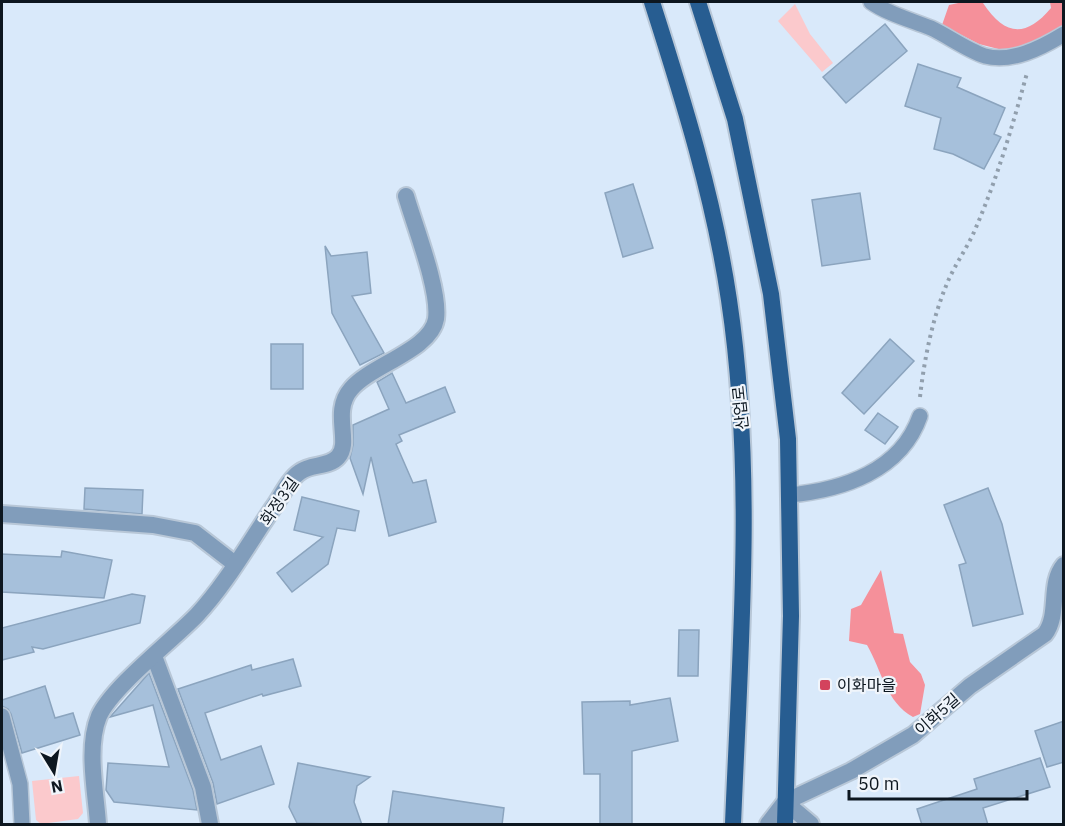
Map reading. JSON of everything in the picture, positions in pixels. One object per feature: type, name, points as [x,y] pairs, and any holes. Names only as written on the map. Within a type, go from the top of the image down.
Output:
[{"type":"main road","name":"산업로","points":[[652,2],[692,127],[729,299],[734,343],[743,442],[741,612],[733,825]]},
{"type":"main road","points":[[702,3],[735,119],[771,294],[788,439],[791,616],[785,825]]},
{"type":"street","name":"화정3길","points":[[98,825],[93,748],[99,716],[121,688],[198,614],[299,472],[332,462],[339,456],[342,448],[340,406],[352,387],[369,373],[423,341],[432,332],[436,320],[434,293],[406,196]]},
{"type":"street","points":[[2,514],[153,525],[195,533],[235,564]]},
{"type":"street","name":"이화5길","points":[[785,802],[851,771],[913,735],[970,686],[1046,634],[1052,625],[1057,576],[1064,564]]},
{"type":"street","points":[[154,656],[203,787],[210,825]]},
{"type":"street","points":[[768,825],[785,802],[811,825]]},
{"type":"lane","points":[[871,2],[950,37],[983,55],[1011,57],[1032,50],[1064,34]]},
{"type":"lane","points":[[789,495],[830,489],[873,472],[903,448],[914,433],[920,416]]},
{"type":"lane","points":[[2,716],[20,784],[22,825]]},
{"type":"path","points":[[920,416],[923,372],[946,284],[987,202],[1014,124],[1032,50]]},
{"type":"shaded area","points":[[963,2],[983,3],[999,22],[1015,29],[1032,25],[1051,8],[1050,2],[1063,2],[1063,29],[1010,52],[979,44],[942,25],[949,5]]},
{"type":"shaded area","points":[[795,4],[810,34],[833,63],[822,72],[778,21]]},
{"type":"shaded area","points":[[881,570],[894,633],[903,634],[910,662],[921,674],[925,685],[920,714],[913,717],[897,703],[885,685],[867,645],[849,641],[851,609],[861,605]]},
{"type":"shaded area","points":[[79,776],[83,813],[78,819],[41,824],[36,820],[32,781]]},
{"type":"building","points":[[885,24],[907,51],[846,103],[823,77]]},
{"type":"building","points":[[918,64],[961,78],[957,87],[1005,108],[994,134],[1001,137],[984,169],[953,154],[934,149],[941,118],[905,106]]},
{"type":"building","points":[[633,184],[653,248],[623,257],[605,193]]},
{"type":"building","points":[[860,193],[870,259],[822,266],[812,200]]},
{"type":"building","points":[[325,246],[331,256],[367,252],[371,293],[352,296],[384,353],[360,365],[332,313]]},
{"type":"building","points":[[890,339],[914,361],[864,414],[842,393]]},
{"type":"building","points":[[271,344],[303,344],[303,389],[271,389]]},
{"type":"building","points":[[392,373],[406,403],[445,387],[455,412],[399,435],[402,441],[396,444],[413,483],[426,480],[436,522],[389,536],[371,457],[363,494],[350,458],[353,445],[353,425],[389,409],[377,382]]},
{"type":"building","points":[[878,413],[898,427],[885,444],[865,430]]},
{"type":"building","points":[[85,488],[143,490],[142,514],[84,509]]},
{"type":"building","points":[[988,488],[1002,524],[1023,614],[973,626],[959,565],[966,563],[944,505]]},
{"type":"building","points":[[302,497],[359,511],[355,531],[337,528],[328,564],[292,592],[277,573],[323,537],[294,530]]},
{"type":"building","points":[[62,551],[112,560],[104,598],[2,592],[2,554],[61,557]]},
{"type":"building","points":[[132,594],[145,596],[140,623],[43,649],[32,647],[34,652],[2,660],[2,628]]},
{"type":"building","points":[[679,630],[699,630],[698,676],[678,676]]},
{"type":"building","points":[[293,659],[301,686],[263,696],[262,694],[205,713],[221,760],[261,746],[274,784],[217,804],[213,783],[178,689],[251,665],[252,670]]},
{"type":"building","points":[[149,673],[193,790],[197,810],[114,802],[106,790],[108,763],[169,767],[153,705],[110,717]]},
{"type":"building","points":[[45,686],[55,718],[73,713],[80,735],[22,753],[11,714],[2,706],[2,700]]},
{"type":"building","points":[[670,698],[678,741],[632,751],[632,825],[600,825],[600,774],[584,774],[582,702],[630,701],[630,705]]},
{"type":"building","points":[[1064,721],[1064,762],[1047,767],[1035,731]]},
{"type":"building","points":[[1040,758],[1050,787],[983,808],[988,825],[922,825],[917,809],[977,789],[974,779]]},
{"type":"building","points":[[298,763],[370,777],[357,786],[354,802],[362,825],[297,823],[289,807]]},
{"type":"building","points":[[393,791],[504,808],[502,825],[388,825]]},
{"type":"place","name":"이화마을","points":[[825,685]]}]
